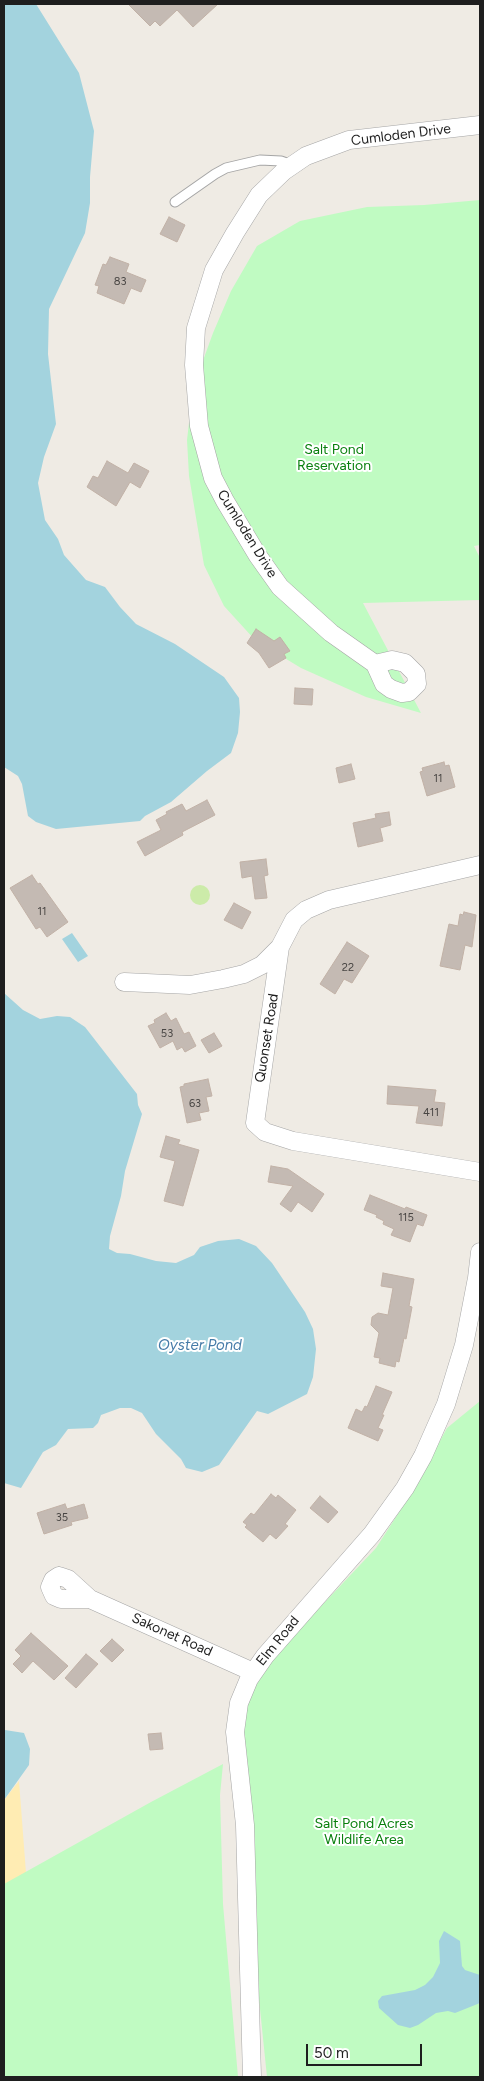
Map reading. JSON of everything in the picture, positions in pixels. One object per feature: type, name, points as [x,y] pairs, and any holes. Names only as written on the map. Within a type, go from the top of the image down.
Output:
[{"type":"street","name":"Cumloden Drive","points":[[375,664],[331,633],[280,587],[258,556],[224,501],[214,478],[199,426],[194,365],[196,328],[214,270],[259,195],[292,166],[306,156],[349,140],[480,125]]},
{"type":"street","name":"Quonset Road","points":[[480,866],[329,900],[306,910],[294,920],[280,947],[255,1116],[255,1123],[265,1132],[293,1141],[480,1172]]},
{"type":"street","points":[[124,982],[190,985],[223,979],[244,974],[262,965],[280,947]]},
{"type":"street","name":"Elm Road","points":[[252,2077],[245,1825],[235,1732],[239,1703],[253,1672],[275,1643],[372,1534],[405,1488],[423,1456],[446,1404],[464,1345],[480,1252]]},
{"type":"street","name":"Sakonet Road","points":[[90,1599],[253,1672]]},
{"type":"lane","points":[[175,202],[226,168],[260,160],[282,161],[292,166]]},
{"type":"green space","name":"Salt Pond Reservation","points":[[480,200],[480,545],[474,546],[480,558],[480,600],[363,603],[421,713],[366,697],[301,668],[255,640],[224,606],[204,565],[189,476],[187,440],[193,388],[231,291],[257,246],[300,221],[367,207],[424,205]]},
{"type":"green space","points":[[200,885],[207,888],[210,895],[207,902],[200,905],[193,902],[190,895],[193,888]]},
{"type":"green space","name":"Salt Pond Acres Wildlife Area","points":[[480,1401],[480,1991],[471,2006],[478,2003],[480,2006],[480,2077],[267,2077],[252,1931],[237,1744],[243,1697],[259,1672],[376,1548],[414,1489],[447,1428]]},
{"type":"green space","points":[[223,1764],[220,1795],[223,1904],[238,2077],[4,2077],[4,1884]]},
{"type":"sand","points":[[19,1781],[26,1873],[4,2077],[4,1800]]},
{"type":"water","points":[[4,4],[36,4],[79,73],[94,131],[90,203],[85,233],[49,309],[48,354],[56,424],[44,457],[38,483],[45,520],[58,539],[64,555],[86,580],[105,587],[136,624],[175,644],[224,677],[239,698],[238,733],[231,753],[171,802],[145,816],[140,821],[56,829],[36,822],[28,816],[22,784],[18,776],[4,767]]},
{"type":"water","points":[[72,933],[88,956],[78,962],[62,939]]},
{"type":"water","name":"Oyster Pond","points":[[4,993],[23,1010],[40,1019],[57,1016],[70,1017],[85,1027],[137,1094],[138,1105],[142,1114],[125,1171],[121,1196],[110,1236],[109,1249],[117,1253],[176,1263],[194,1255],[200,1247],[218,1241],[239,1239],[256,1246],[272,1263],[305,1312],[313,1329],[316,1349],[313,1377],[307,1394],[268,1414],[257,1411],[219,1465],[202,1472],[186,1468],[181,1459],[156,1434],[142,1413],[131,1408],[120,1408],[101,1415],[98,1423],[93,1428],[68,1429],[56,1445],[43,1452],[21,1488],[4,1483]]},
{"type":"water","points":[[4,1728],[5,1730],[24,1733],[30,1749],[29,1765],[4,1800]]},
{"type":"water","points":[[444,1931],[460,1941],[462,1966],[465,1970],[480,1975],[480,2003],[455,2013],[448,2011],[436,2013],[410,2028],[398,2025],[379,2008],[378,2001],[382,1996],[415,1990],[425,1985],[433,1977],[440,1963],[439,1941]]},
{"type":"building","points":[[128,4],[218,4],[193,27],[177,10],[160,26],[155,21],[150,26]]},
{"type":"building","points":[[169,217],[185,225],[177,242],[160,234]]},
{"type":"building","points":[[110,257],[129,264],[126,272],[146,280],[141,292],[131,288],[124,304],[97,293],[99,286],[95,285],[103,264],[106,265]]},
{"type":"building","points":[[107,461],[128,473],[134,463],[149,471],[140,488],[130,482],[116,506],[87,487],[93,476],[98,478]]},
{"type":"building","points":[[256,629],[274,641],[280,637],[290,651],[284,654],[286,658],[269,668],[259,653],[247,643]]},
{"type":"building","points":[[295,688],[313,689],[312,705],[294,704]]},
{"type":"building","points":[[444,762],[445,766],[449,765],[455,787],[427,796],[420,772],[423,771],[422,768]]},
{"type":"building","points":[[351,764],[355,779],[339,783],[336,768]]},
{"type":"building","points":[[207,800],[215,815],[182,832],[183,835],[145,856],[137,842],[161,830],[156,820],[167,814],[166,812],[182,804],[186,811]]},
{"type":"building","points":[[389,812],[391,825],[380,828],[383,841],[358,847],[353,823],[376,818],[375,814]]},
{"type":"building","points":[[266,859],[268,875],[264,876],[267,898],[255,899],[252,876],[242,878],[240,862]]},
{"type":"building","points":[[32,875],[68,922],[47,937],[40,927],[36,929],[10,888]]},
{"type":"building","points":[[234,903],[251,912],[242,929],[224,920]]},
{"type":"building","points":[[464,912],[476,915],[472,947],[465,945],[460,970],[440,966],[449,924],[458,926],[460,914],[463,915]]},
{"type":"building","points":[[347,942],[369,956],[352,983],[344,979],[335,994],[320,984]]},
{"type":"building","points":[[166,1013],[171,1021],[176,1018],[184,1034],[189,1032],[196,1046],[185,1052],[182,1047],[177,1050],[173,1041],[160,1048],[148,1026],[155,1023],[154,1020]]},
{"type":"building","points":[[214,1033],[222,1046],[209,1053],[201,1040]]},
{"type":"building","points":[[208,1079],[212,1096],[206,1097],[209,1111],[199,1113],[201,1120],[187,1123],[180,1087],[184,1086],[184,1084]]},
{"type":"building","points":[[388,1086],[436,1090],[434,1102],[445,1103],[442,1126],[416,1123],[419,1106],[387,1104]]},
{"type":"building","points":[[166,1136],[180,1140],[178,1144],[199,1150],[183,1206],[164,1201],[175,1161],[160,1157]]},
{"type":"building","points":[[271,1166],[288,1169],[324,1194],[312,1212],[298,1202],[291,1212],[280,1204],[293,1186],[268,1182]]},
{"type":"building","points":[[370,1195],[405,1209],[406,1207],[427,1215],[423,1226],[417,1224],[410,1242],[391,1235],[394,1229],[383,1224],[384,1221],[376,1217],[377,1215],[364,1210]]},
{"type":"building","points":[[383,1273],[414,1279],[409,1306],[412,1307],[406,1339],[404,1338],[399,1362],[396,1361],[395,1367],[379,1363],[380,1358],[374,1357],[379,1333],[371,1325],[372,1317],[378,1313],[388,1315],[393,1288],[381,1286]]},
{"type":"building","points":[[376,1386],[392,1392],[378,1428],[383,1430],[378,1441],[348,1428],[356,1409],[362,1412],[365,1406],[367,1407]]},
{"type":"building","points":[[271,1494],[276,1498],[278,1495],[296,1510],[285,1524],[288,1526],[276,1539],[270,1534],[263,1542],[245,1527],[247,1525],[243,1522],[251,1513],[254,1515]]},
{"type":"building","points":[[320,1496],[338,1512],[328,1523],[310,1508]]},
{"type":"building","points":[[65,1504],[67,1509],[84,1504],[88,1518],[71,1522],[72,1525],[44,1534],[37,1513]]},
{"type":"building","points":[[31,1633],[68,1666],[54,1680],[33,1661],[22,1673],[13,1664],[21,1656],[15,1650]]},
{"type":"building","points":[[112,1639],[124,1650],[112,1662],[100,1651]]},
{"type":"building","points":[[86,1654],[98,1664],[76,1688],[65,1678]]},
{"type":"building","points":[[161,1733],[163,1749],[150,1750],[148,1734]]}]
